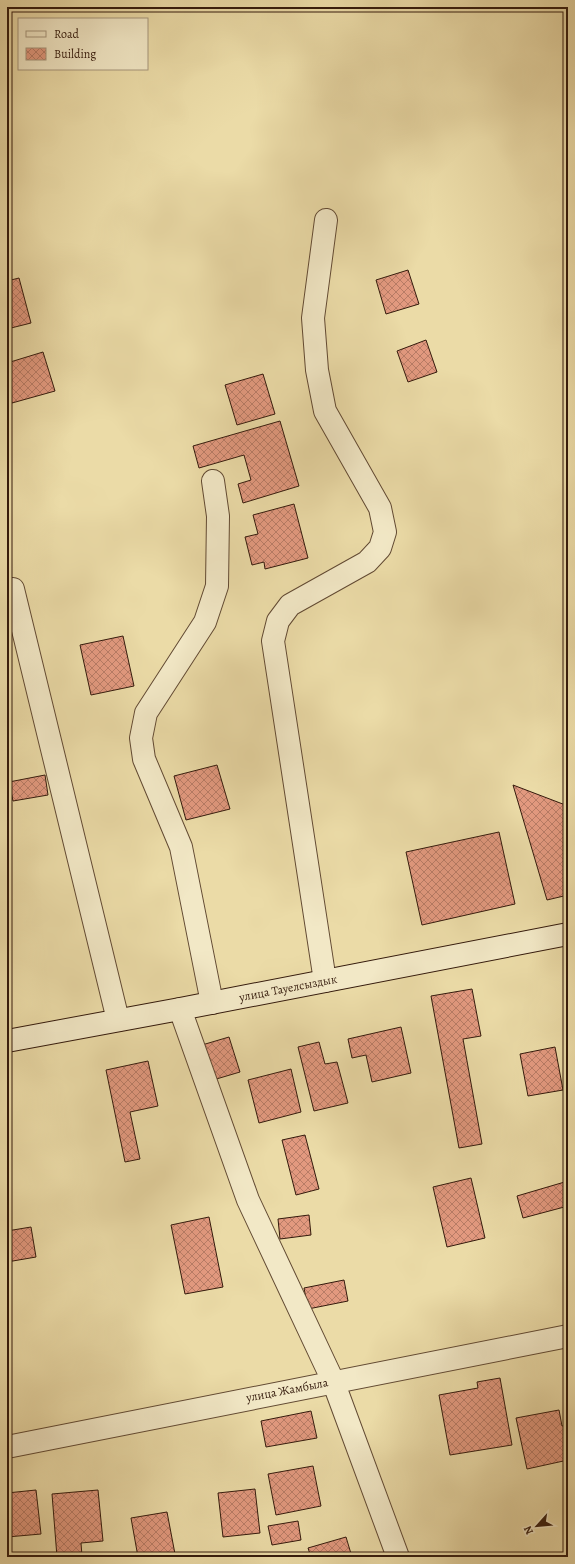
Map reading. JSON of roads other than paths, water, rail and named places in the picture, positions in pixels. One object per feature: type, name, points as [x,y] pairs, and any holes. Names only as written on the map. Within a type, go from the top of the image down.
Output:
[{"type":"street","points":[[325,981],[273,641],[278,621],[290,604],[367,562],[380,548],[385,532],[380,508],[325,411],[317,370],[313,318],[326,220]]},
{"type":"street","points":[[212,1003],[181,847],[144,759],[141,738],[146,714],[205,622],[216,586],[218,516],[213,481]]},
{"type":"street","points":[[13,589],[118,1020]]},
{"type":"street","name":"улица Тауелсыздык","points":[[7,1041],[568,934]]},
{"type":"street","points":[[180,1009],[248,1200],[333,1381],[398,1557]]},
{"type":"street","name":"улица Жамбыла","points":[[7,1447],[333,1381],[568,1336]]}]
